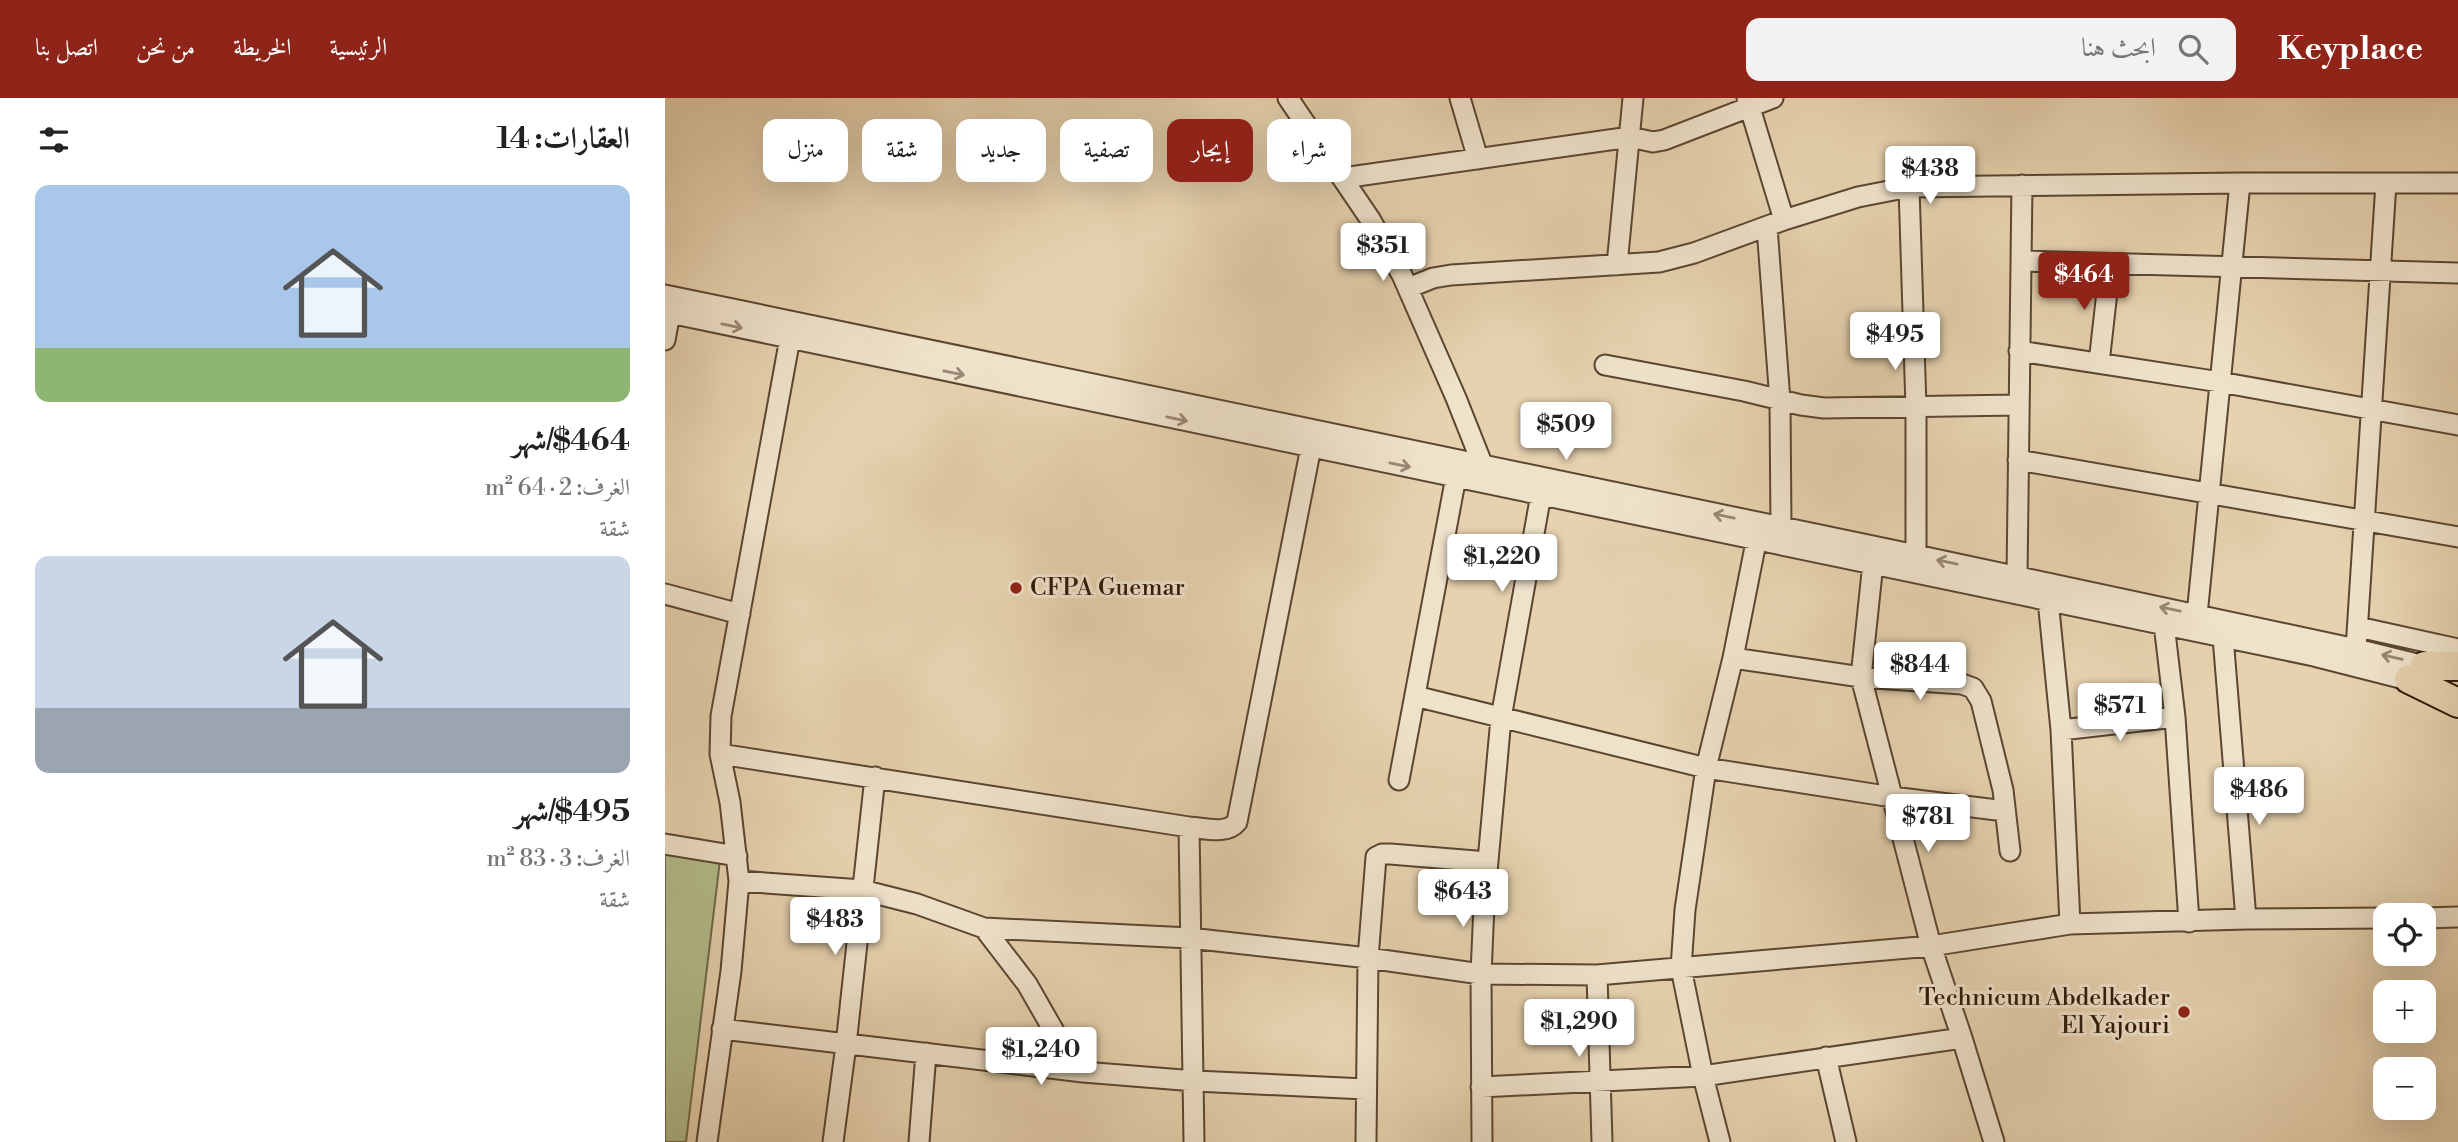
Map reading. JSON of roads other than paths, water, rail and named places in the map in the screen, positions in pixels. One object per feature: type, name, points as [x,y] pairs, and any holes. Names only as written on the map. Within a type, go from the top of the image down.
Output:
[{"type":"highway","points":[[2417,673],[2458,666]]},
{"type":"highway","points":[[2417,673],[2458,703]]},
{"type":"street","points":[[1288,98],[1302,119]]},
{"type":"street","points":[[1460,98],[1478,159]]},
{"type":"street","points":[[1617,265],[1633,98]]},
{"type":"street","points":[[1351,177],[1630,137],[1653,142],[1664,140],[1749,103],[1773,98]]},
{"type":"street","points":[[1749,103],[1776,223],[1781,528]]},
{"type":"street","points":[[1346,182],[1370,219],[1408,288],[1483,466]]},
{"type":"street","points":[[2197,615],[2239,183]]},
{"type":"street","points":[[2356,649],[2386,183]]},
{"type":"street","points":[[1408,288],[1433,278],[1451,275],[1617,265],[1677,258],[1858,197],[1909,187],[2458,183]]},
{"type":"street","points":[[2017,577],[2022,185]]},
{"type":"street","points":[[1909,187],[1916,407],[1916,555]]},
{"type":"street","points":[[2021,261],[2458,273]]},
{"type":"street","points":[[2099,363],[2110,265]]},
{"type":"street","points":[[665,340],[667,307],[792,330],[1758,531],[1873,563],[2327,659],[2417,673],[2458,674]]},
{"type":"street","points":[[792,330],[1311,447],[1458,469],[1483,466],[1542,486]]},
{"type":"street","points":[[707,1142],[731,971],[739,881],[730,802],[720,754],[721,716],[792,330]]},
{"type":"street","points":[[2019,351],[2220,382],[2458,425]]},
{"type":"street","points":[[1605,365],[1824,408],[2018,405]]},
{"type":"street","points":[[720,754],[875,776],[1189,827],[1226,830],[1232,828],[1240,813],[1311,447]]},
{"type":"street","points":[[2018,460],[2458,537]]},
{"type":"street","points":[[1399,780],[1458,469]]},
{"type":"street","points":[[1482,1142],[1481,974],[1501,718],[1542,486]]},
{"type":"street","points":[[1758,531],[1781,528],[2356,649],[2417,673],[2458,695]]},
{"type":"street","points":[[1720,1142],[1703,1076],[1681,968],[1685,910],[1706,768],[1733,658],[1758,531]]},
{"type":"street","points":[[1873,563],[1861,677],[1931,946],[1994,1142]]},
{"type":"street","points":[[665,594],[740,614]]},
{"type":"street","points":[[2048,600],[2061,730],[2070,924]]},
{"type":"street","points":[[2164,624],[2175,717],[2189,922]]},
{"type":"street","points":[[2358,627],[2458,649]]},
{"type":"street","points":[[2223,636],[2246,919]]},
{"type":"street","points":[[1733,658],[1861,677],[1962,684],[1973,688],[1980,701],[2003,790],[2010,851]]},
{"type":"street","points":[[1415,696],[1706,768],[1892,797],[2005,810]]},
{"type":"street","points":[[2061,730],[2175,717]]},
{"type":"street","points":[[833,1142],[875,776]]},
{"type":"street","points":[[1189,827],[1194,1142]]},
{"type":"street","points":[[665,844],[737,856]]},
{"type":"street","points":[[1366,1142],[1368,958],[1376,857],[1390,854],[1488,862]]},
{"type":"street","points":[[739,881],[862,890],[917,904],[984,928],[1190,938],[1481,974],[1597,975],[1681,968],[1931,946],[2070,924],[2373,918]]},
{"type":"street","points":[[2436,918],[2458,918]]},
{"type":"street","points":[[984,928],[1027,984],[1059,1040],[1083,1072]]},
{"type":"street","points":[[1597,975],[1602,1142]]},
{"type":"street","points":[[722,1028],[1083,1072],[1195,1081],[1366,1089]]},
{"type":"street","points":[[1481,1087],[1703,1076],[1962,1038]]},
{"type":"street","points":[[919,1142],[926,1053]]},
{"type":"street","points":[[1826,1057],[1846,1142]]},
{"type":"place","name":"CFPA Guemar","points":[[1016,588]]},
{"type":"place","name":"Technicum Abdelkader El Yajouri","points":[[2184,1012]]}]
